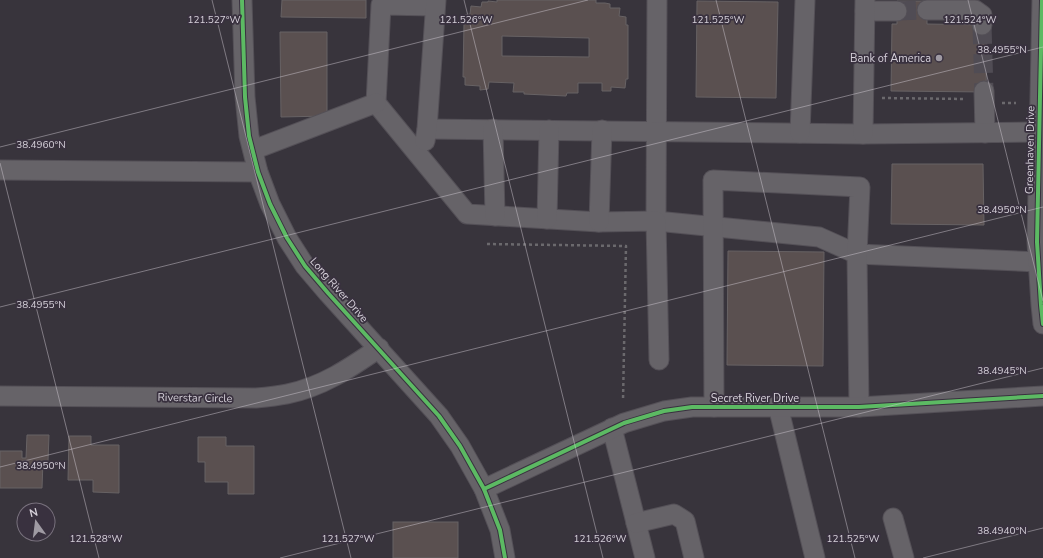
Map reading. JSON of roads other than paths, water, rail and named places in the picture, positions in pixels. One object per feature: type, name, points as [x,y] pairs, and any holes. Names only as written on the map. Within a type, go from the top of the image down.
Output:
[{"type":"street","name":"Long River Drive","points":[[242,0],[245,97],[249,136],[258,172],[270,204],[287,238],[305,266],[439,416],[460,446],[484,489],[500,530],[505,558]]},
{"type":"street","points":[[657,0],[656,221],[659,360]]},
{"type":"street","points":[[800,133],[805,0]]},
{"type":"street","name":"Greenhaven Drive","points":[[1042,0],[1038,132],[1038,220],[1043,324]]},
{"type":"street","points":[[421,158],[427,129],[435,3],[381,5],[376,103],[421,158],[467,214],[599,222],[656,221],[819,237],[857,254],[1039,262]]},
{"type":"street","points":[[863,134],[865,5],[897,10]]},
{"type":"street","points":[[927,10],[975,10],[982,15],[982,24]]},
{"type":"street","points":[[984,96],[985,133]]},
{"type":"street","points":[[253,150],[376,103]]},
{"type":"street","points":[[427,129],[863,134],[1038,132]]},
{"type":"street","points":[[493,129],[495,216]]},
{"type":"street","points":[[547,219],[549,130]]},
{"type":"street","points":[[599,222],[602,130]]},
{"type":"street","points":[[0,170],[258,172]]},
{"type":"street","points":[[714,407],[714,180],[860,187],[857,254],[859,406]]},
{"type":"street","points":[[1038,220],[1043,240]]},
{"type":"street","name":"Riverstar Circle","points":[[0,396],[264,397],[297,392],[331,379],[379,348]]},
{"type":"street","name":"Secret River Drive","points":[[484,489],[612,428],[664,411],[692,407],[859,406],[1043,396]]},
{"type":"street","points":[[778,406],[815,558]]},
{"type":"street","points":[[612,428],[645,558]]},
{"type":"street","points":[[636,523],[674,514],[685,521],[694,558]]},
{"type":"street","points":[[893,518],[904,558]]},
{"type":"tunnel","points":[[897,11],[927,10]]},
{"type":"tunnel","points":[[982,25],[984,91]]},
{"type":"place","name":"Bank of America","points":[[939,58]]}]
